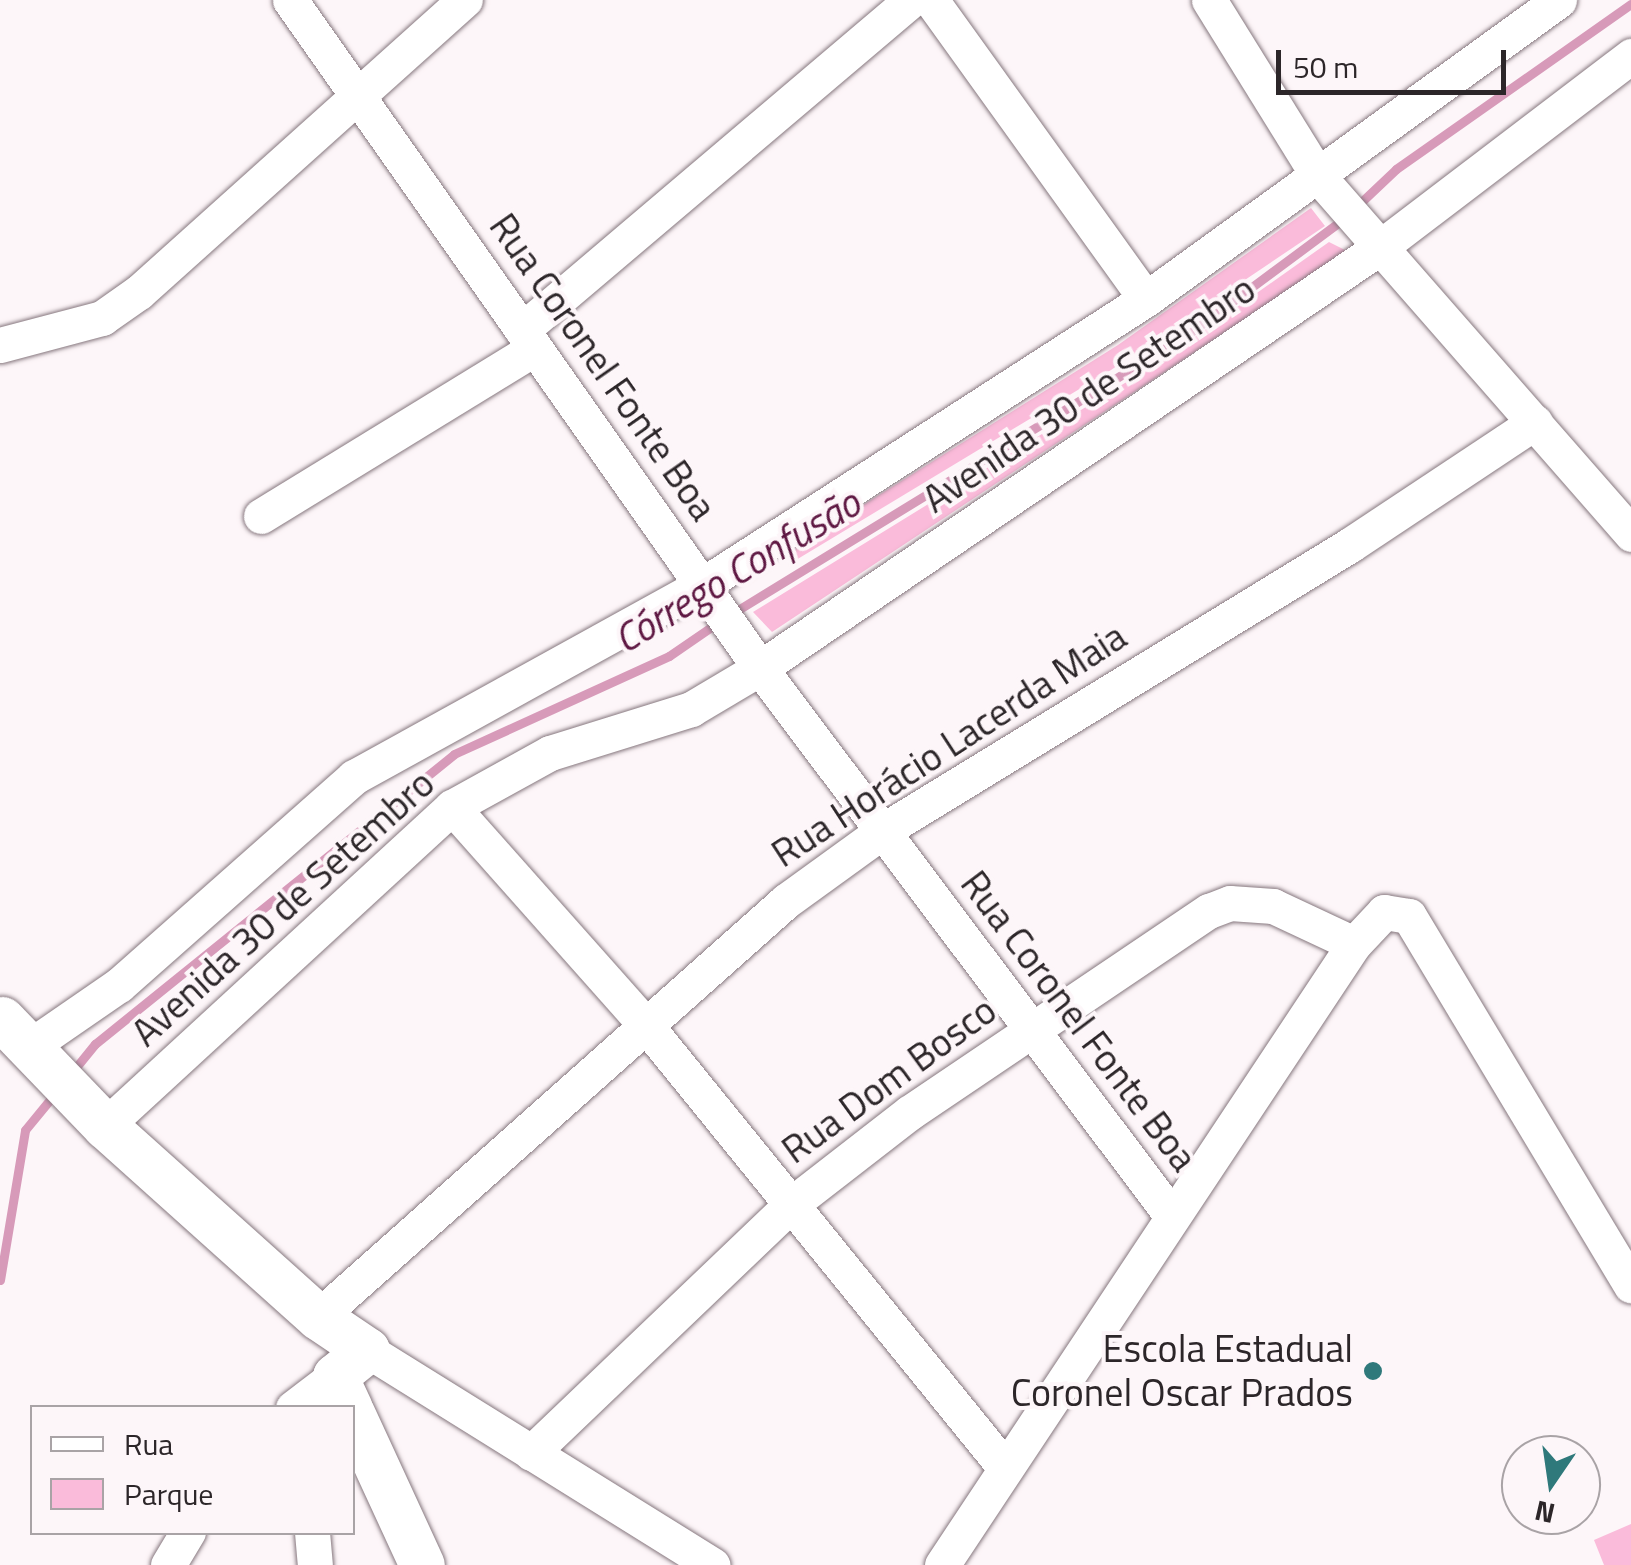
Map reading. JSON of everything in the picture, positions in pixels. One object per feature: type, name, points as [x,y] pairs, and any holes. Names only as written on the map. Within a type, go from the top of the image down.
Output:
[{"type":"street","name":"Rua Coronel Fonte Boa","points":[[290,0],[754,658],[1171,1215]]},
{"type":"street","points":[[0,345],[102,318],[465,0]]},
{"type":"street","points":[[261,516],[529,339],[911,0]]},
{"type":"street","points":[[930,0],[1146,299]]},
{"type":"street","points":[[1209,0],[1324,183],[1631,534]]},
{"type":"street","name":"Avenida 30 de Setembro","points":[[15,1033],[119,985],[354,777],[712,595],[1146,299],[1324,183],[1559,0]]},
{"type":"street","name":"Avenida 30 de Setembro","points":[[96,1118],[452,807],[550,753],[692,709],[754,658],[1376,243],[1631,56]]},
{"type":"street","name":"Rua Horácio Lacerda Maia","points":[[318,1317],[644,1023],[884,830],[1350,545],[1535,422]]},
{"type":"street","points":[[452,807],[644,1023],[794,1203],[1002,1464]]},
{"type":"street","name":"Rua Dom Bosco","points":[[531,1453],[794,1203],[1032,1028],[1230,903],[1273,906],[1354,944]]},
{"type":"street","points":[[942,1565],[1002,1464],[1354,944],[1397,909],[1410,916],[1631,1285]]},
{"type":"street","points":[[15,1033],[96,1118],[318,1317],[351,1387],[422,1565]]},
{"type":"street","points":[[300,1405],[351,1387],[531,1453],[713,1565]]},
{"type":"street","points":[[168,1565],[186,1535]]},
{"type":"street","points":[[312,1535],[315,1565]]},
{"type":"green space","points":[[1311,208],[1325,226],[1111,370],[791,563],[785,554],[1118,345]]},
{"type":"green space","points":[[1329,242],[1347,251],[772,632],[753,612],[1159,362]]},
{"type":"green space","points":[[1631,1524],[1631,1565],[1604,1565],[1594,1540]]},
{"type":"waterway","name":"Córrego Confusão","points":[[1356,207],[1396,169],[1631,4]]},
{"type":"waterway","name":"Córrego Confusão","points":[[733,613],[1190,333],[1345,218]]},
{"type":"waterway","name":"Córrego Confusão","points":[[73,1071],[95,1044],[454,754],[669,656],[720,621]]},
{"type":"waterway","name":"Córrego Confusão","points":[[0,1280],[25,1130],[57,1091]]},
{"type":"place","name":"Escola Estadual Coronel Oscar Prados","points":[[1373,1371]]}]
